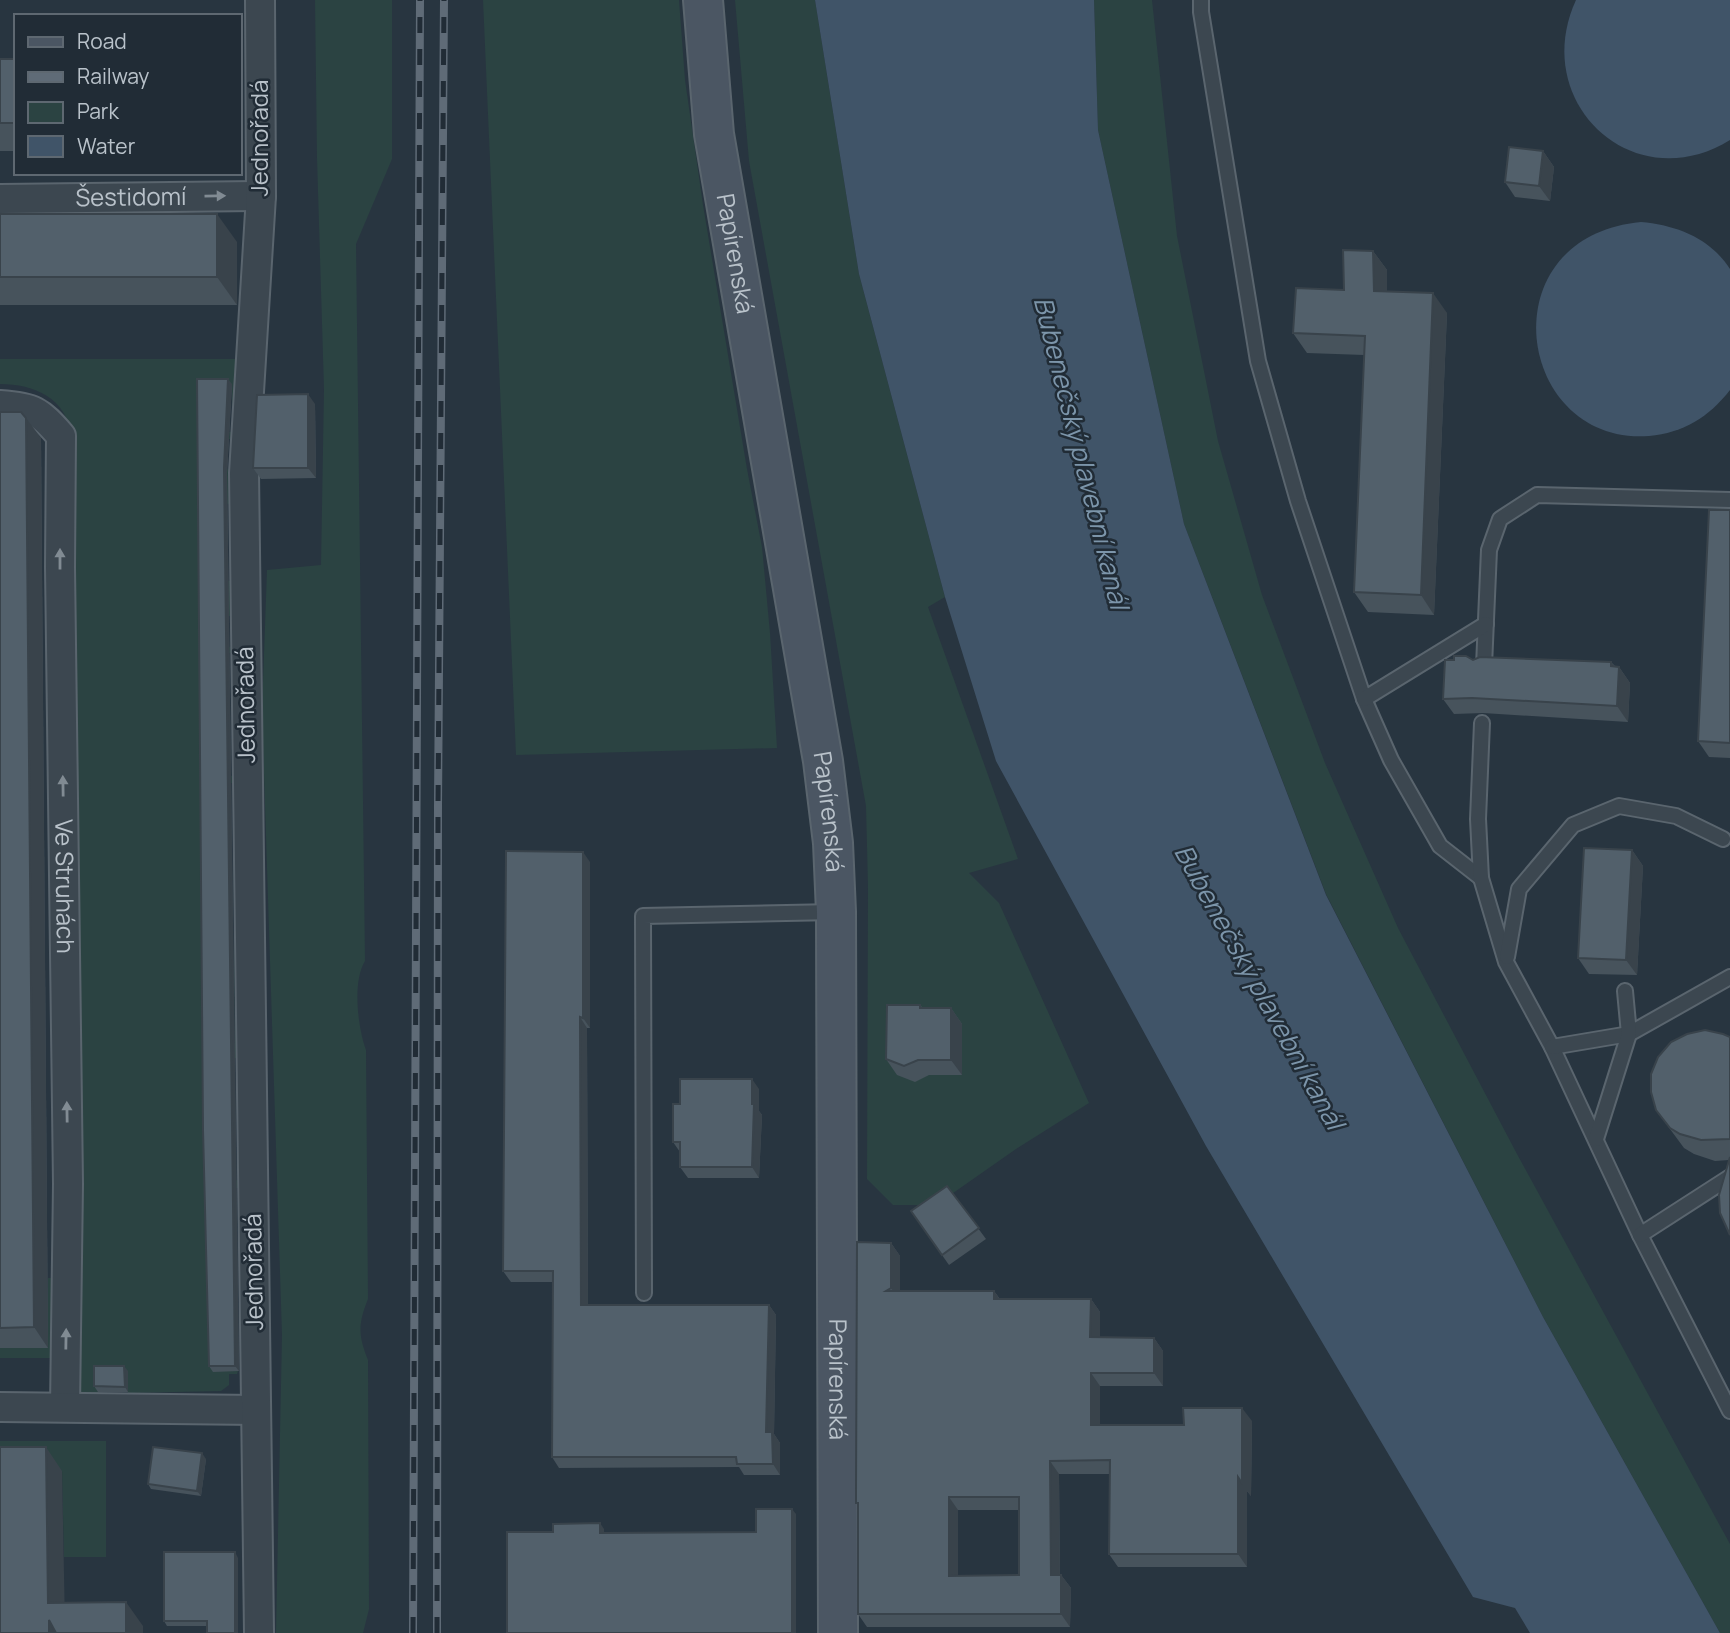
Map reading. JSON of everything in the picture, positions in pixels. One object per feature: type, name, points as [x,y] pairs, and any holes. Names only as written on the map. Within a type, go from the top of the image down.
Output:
[{"type":"street","name":"Jednořadá","points":[[258,1633],[244,473],[261,195],[260,0]]},
{"type":"street","name":"Papírenská","points":[[704,0],[715,134],[823,761],[832,843],[836,912],[838,1633]]},
{"type":"street","name":"Šestidomí","points":[[0,199],[261,195]]},
{"type":"street","name":"Ve Struhách","points":[[0,405],[27,407],[44,415],[61,436],[60,567],[68,1184],[65,1408]]},
{"type":"street","points":[[0,1407],[256,1410]]},
{"type":"lane","points":[[1201,0],[1258,360],[1298,501],[1364,699],[1391,760],[1440,846],[1482,878]]},
{"type":"lane","points":[[1484,666],[1489,550],[1500,519],[1537,495],[1730,500]]},
{"type":"lane","points":[[1364,699],[1486,624]]},
{"type":"lane","points":[[1482,723],[1478,820],[1482,878],[1506,962],[1552,1047],[1640,1235],[1730,1412]]},
{"type":"lane","points":[[1506,962],[1519,889],[1573,825],[1619,806],[1676,816],[1724,839]]},
{"type":"lane","points":[[644,1293],[643,916],[836,912]]},
{"type":"lane","points":[[1552,1047],[1629,1034],[1730,977]]},
{"type":"lane","points":[[1596,1139],[1629,1034],[1625,991]]},
{"type":"lane","points":[[1640,1235],[1730,1177]]},
{"type":"green space","points":[[315,0],[392,0],[392,159],[356,244],[365,961],[357,993],[366,1050],[368,1299],[360,1330],[368,1360],[369,1609],[363,1633],[276,1633],[282,1335],[262,711],[267,570],[321,565],[324,389]]},
{"type":"green space","points":[[483,0],[679,0],[685,80],[703,205],[762,547],[777,748],[516,755]]},
{"type":"green space","points":[[735,0],[815,0],[859,274],[945,597],[928,607],[1018,859],[969,873],[999,903],[1089,1103],[1016,1149],[936,1205],[893,1205],[867,1179],[866,806],[749,161]]},
{"type":"green space","points":[[1094,0],[1152,0],[1177,236],[1218,441],[1262,595],[1325,763],[1398,928],[1517,1154],[1730,1544],[1730,1633],[1720,1633],[1543,1317],[1326,894],[1184,524],[1098,130]]},
{"type":"green space","points":[[0,359],[238,359],[237,1058],[206,1059],[209,1181],[240,1180],[240,1188],[209,1188],[213,1371],[238,1371],[237,1374],[229,1374],[229,1385],[221,1391],[128,1393],[128,1371],[98,1372],[98,1393],[81,1393],[71,436],[63,412],[47,396],[25,387],[0,384]],"holes":[[[232,384],[232,432],[201,432]],[[202,439],[232,439],[232,469],[202,470]],[[201,504],[232,504],[232,581],[202,581]],[[202,616],[232,616],[233,647],[203,647]],[[203,653],[232,653],[232,776],[203,776]],[[204,783],[233,783],[235,1043],[207,1043]]]},
{"type":"green space","points":[[48,1278],[56,1278],[58,1358],[0,1358],[0,1348],[48,1348]]},
{"type":"green space","points":[[0,1441],[106,1441],[106,1557],[64,1557],[62,1471],[0,1557]]},
{"type":"water","name":"Bubenečský plavební kanál","points":[[815,0],[1094,0],[1098,130],[1184,524],[1326,895],[1543,1317],[1720,1633],[1530,1633],[1515,1608],[1473,1597],[1206,1146],[996,761],[945,597],[859,274]]},
{"type":"water","points":[[1576,0],[1730,0],[1730,140],[1694,155],[1658,158],[1626,149],[1599,131],[1578,105],[1567,73],[1565,38]]},
{"type":"water","points":[[1641,222],[1667,226],[1691,235],[1713,249],[1730,269],[1730,390],[1704,416],[1694,422],[1673,431],[1649,436],[1604,430],[1570,409],[1547,377],[1537,338],[1540,299],[1558,263],[1591,236]]},
{"type":"building","points":[[0,59],[14,59],[14,123],[0,123]]},
{"type":"building","points":[[1509,147],[1543,151],[1539,186],[1505,182]]},
{"type":"building","points":[[0,214],[217,214],[217,277],[0,277]]},
{"type":"building","points":[[1343,250],[1373,251],[1374,291],[1433,293],[1421,595],[1354,592],[1365,336],[1293,333],[1296,288],[1344,290]]},
{"type":"building","points":[[197,379],[228,379],[224,468],[235,1366],[209,1366],[203,1130]]},
{"type":"building","points":[[308,394],[308,468],[253,468],[257,395]]},
{"type":"building","points":[[0,412],[21,412],[26,418],[34,1327],[0,1328]]},
{"type":"building","points":[[1709,510],[1730,510],[1730,743],[1698,741]]},
{"type":"building","points":[[1454,656],[1466,656],[1473,660],[1480,657],[1611,662],[1611,666],[1619,667],[1617,706],[1472,698],[1443,699],[1445,660],[1454,660]]},
{"type":"building","points":[[1584,848],[1632,850],[1626,960],[1578,958]]},
{"type":"building","points":[[506,851],[583,852],[583,1018],[580,1017],[581,1305],[769,1305],[766,1432],[772,1432],[773,1464],[737,1464],[736,1457],[552,1457],[553,1271],[503,1271]]},
{"type":"building","points":[[887,1005],[951,1008],[951,1060],[918,1060],[904,1066],[886,1059]]},
{"type":"building","points":[[1705,1030],[1730,1037],[1730,1139],[1701,1140],[1680,1134],[1670,1128],[1656,1110],[1651,1092],[1651,1074],[1658,1057],[1671,1042],[1687,1034]]},
{"type":"building","points":[[680,1079],[752,1079],[752,1167],[680,1167],[680,1142],[673,1142],[673,1104],[680,1104]]},
{"type":"building","points":[[1730,1157],[1730,1235],[1720,1213],[1719,1195]]},
{"type":"building","points":[[947,1186],[979,1228],[942,1255],[911,1211]]},
{"type":"building","points":[[857,1242],[891,1243],[891,1288],[886,1291],[994,1291],[994,1299],[1091,1299],[1090,1337],[1154,1338],[1154,1373],[1091,1373],[1091,1425],[1184,1425],[1183,1408],[1242,1408],[1242,1483],[1238,1477],[1238,1554],[1109,1554],[1110,1460],[1050,1461],[1051,1575],[1061,1575],[1061,1614],[858,1614]],"holes":[[[949,1497],[1019,1497],[1019,1575],[949,1576]]]},
{"type":"building","points":[[94,1366],[124,1366],[125,1387],[94,1386]]},
{"type":"building","points":[[0,1447],[46,1447],[48,1603],[126,1602],[126,1633],[56,1633],[49,1620],[49,1633],[0,1633]]},
{"type":"building","points":[[153,1447],[202,1453],[197,1491],[148,1484]]},
{"type":"building","points":[[756,1509],[792,1509],[792,1633],[507,1633],[507,1532],[553,1532],[553,1524],[600,1523],[600,1533],[756,1532]]},
{"type":"building","points":[[164,1552],[235,1552],[235,1633],[207,1633],[207,1621],[164,1621]]},
{"type":"railway","points":[[413,1633],[420,0]]},
{"type":"railway","points":[[437,1633],[438,806],[444,0]]}]
